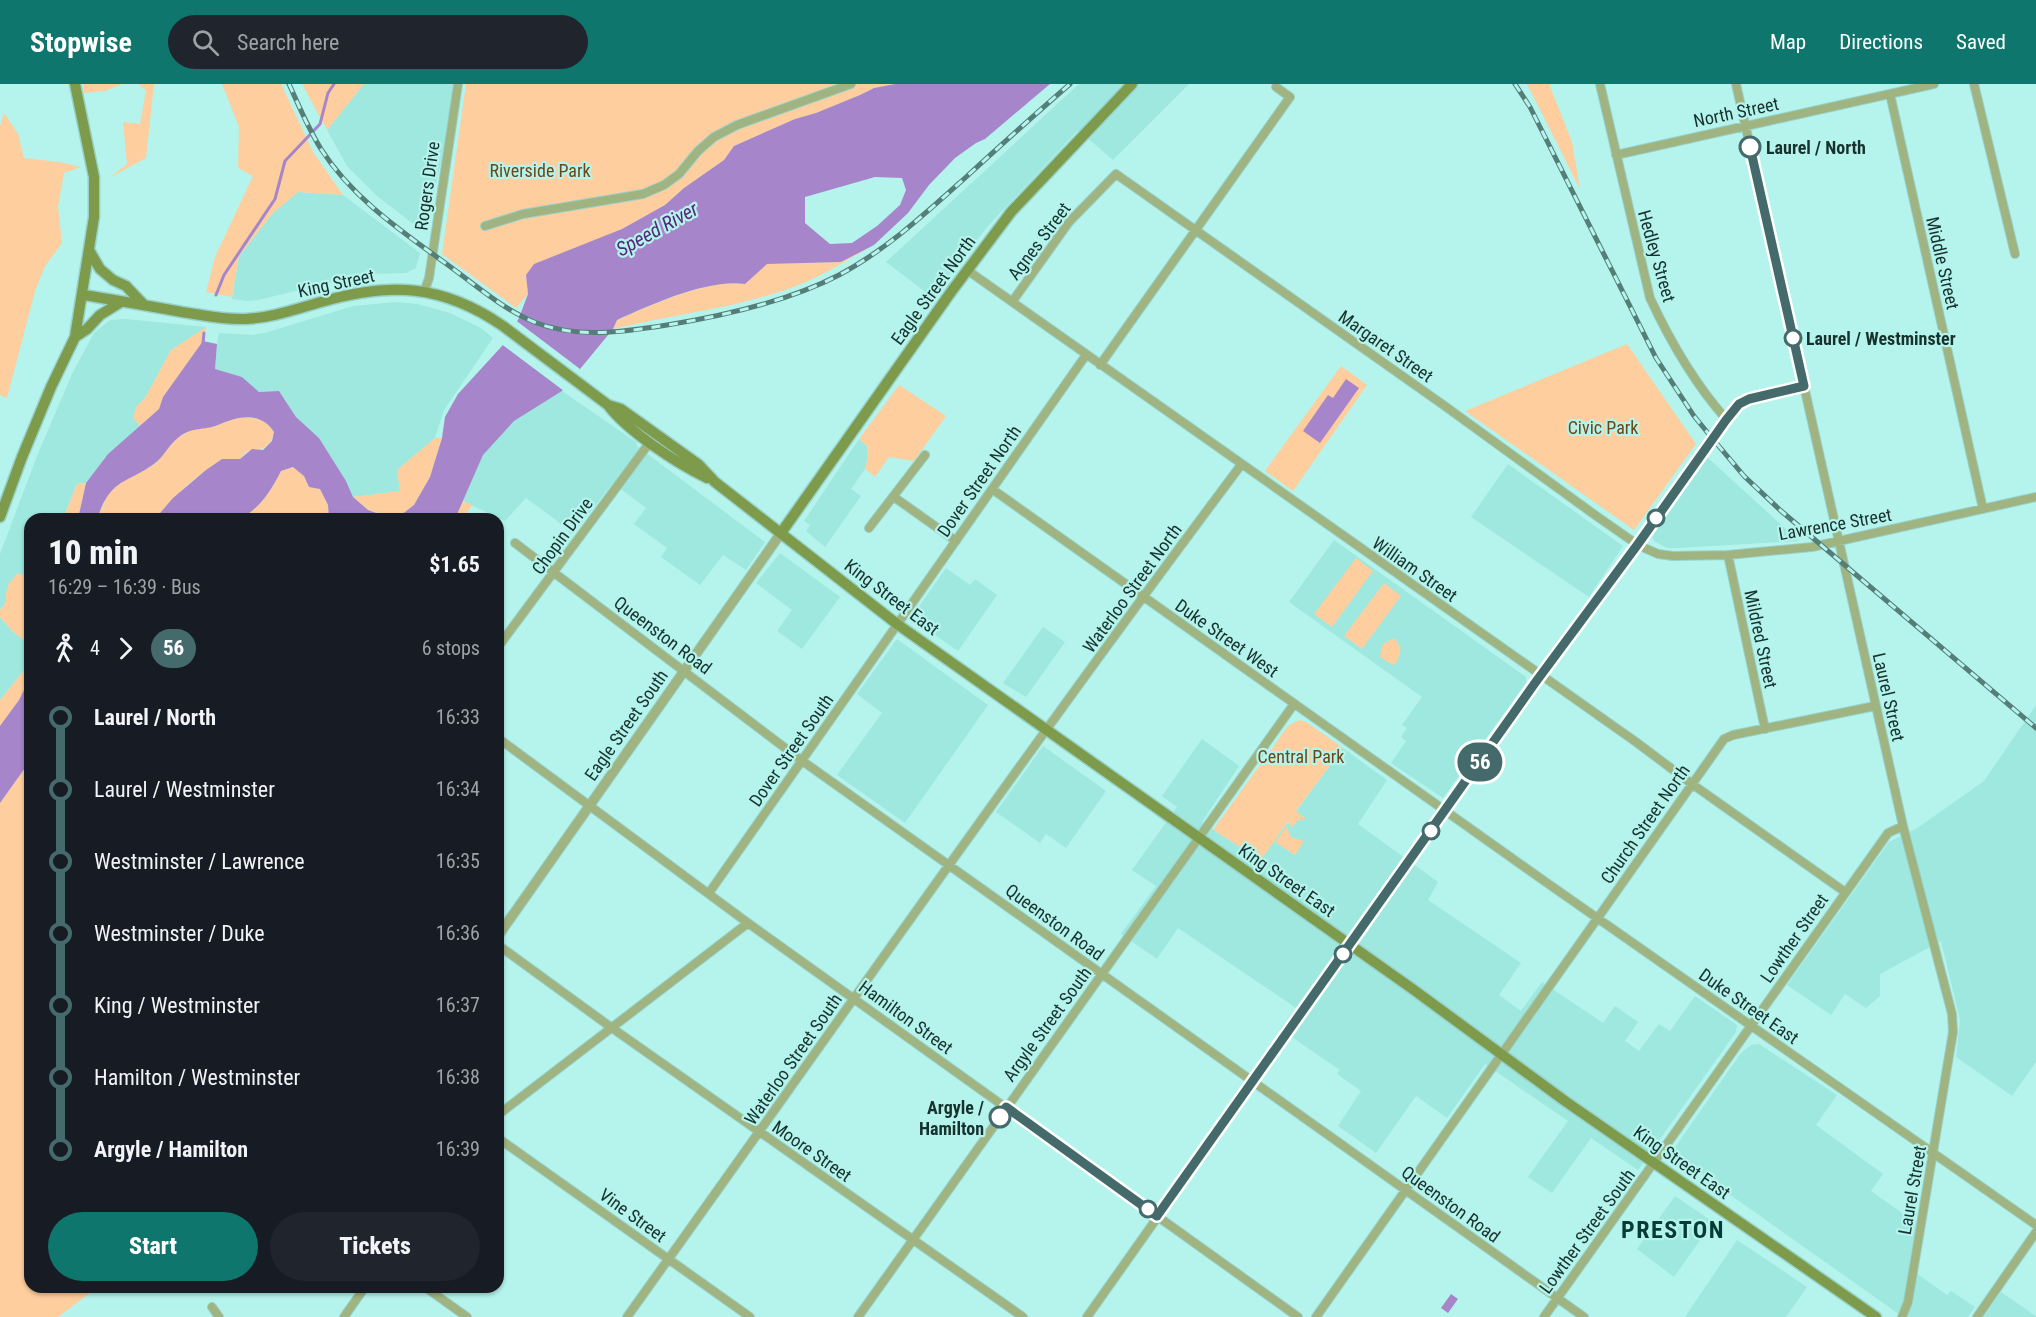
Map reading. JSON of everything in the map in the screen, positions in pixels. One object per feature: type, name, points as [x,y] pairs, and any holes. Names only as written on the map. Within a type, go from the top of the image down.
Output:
[{"type":"main road","points":[[0,517],[30,437],[75,337],[83,295],[94,217],[94,177],[75,84]]},
{"type":"main road","name":"Eagle Street North","points":[[781,533],[967,270],[1011,212],[1132,84]]},
{"type":"main road","points":[[89,250],[100,269],[113,280],[126,286],[144,305]]},
{"type":"main road","name":"King Street","points":[[83,295],[221,318],[249,319],[274,315],[361,291],[396,289],[424,292],[470,306],[503,326],[573,378]]},
{"type":"main road","points":[[75,337],[87,329],[100,315],[122,302]]},
{"type":"main road","name":"King Street East","points":[[573,378],[650,442],[691,470],[715,482]]},
{"type":"main road","name":"King Street East","points":[[608,405],[621,409],[698,464],[715,482],[897,624],[1655,1163],[1876,1317]]},
{"type":"street","name":"Rogers Drive","points":[[424,292],[429,278],[458,84]]},
{"type":"street","points":[[485,226],[523,214],[643,194],[664,185],[679,174],[714,137],[737,125],[852,84]]},
{"type":"street","name":"Hedley Street","points":[[1600,84],[1650,298],[1661,322],[1693,375],[1726,420]]},
{"type":"street","name":"Laurel Street","points":[[1736,84],[1875,706],[1953,1024],[1908,1302],[1902,1317]]},
{"type":"street","name":"North Street","points":[[1616,155],[1934,84]]},
{"type":"street","points":[[1974,84],[2015,254]]},
{"type":"street","points":[[1100,364],[1290,97],[1276,87]]},
{"type":"street","name":"Middle Street","points":[[1890,94],[1983,509]]},
{"type":"street","name":"Margaret Street","points":[[1116,174],[1638,544]]},
{"type":"street","name":"Agnes Street","points":[[1012,302],[1069,222],[1116,174]]},
{"type":"street","name":"William Street","points":[[967,270],[1845,892]]},
{"type":"street","name":"Dover Street North","points":[[897,624],[1086,355]]},
{"type":"street","points":[[1087,1317],[1541,676],[1726,420],[1739,404],[1749,399],[1804,386]]},
{"type":"street","name":"Chopin Drive","points":[[504,639],[650,442]]},
{"type":"street","points":[[869,528],[925,455]]},
{"type":"street","name":"Waterloo Street North","points":[[1046,730],[1241,465]]},
{"type":"street","name":"Duke Street West","points":[[992,489],[1445,811]]},
{"type":"street","points":[[894,497],[956,541]]},
{"type":"street","name":"Lawrence Street","points":[[1638,544],[1658,554],[1673,556],[1728,555],[1812,548],[2036,497]]},
{"type":"street","name":"Eagle Street South","points":[[504,928],[781,533]]},
{"type":"street","name":"Queenston Road","points":[[515,543],[801,760],[1584,1317]]},
{"type":"street","name":"Mildred Street","points":[[1728,555],[1765,729]]},
{"type":"street","name":"Dover Street South","points":[[709,893],[897,624]]},
{"type":"street","name":"Argyle Street South","points":[[858,1317],[1294,704]]},
{"type":"street","name":"Church Street North","points":[[1316,1317],[1724,739],[1733,735],[1875,706]]},
{"type":"street","name":"Waterloo Street South","points":[[627,1317],[1046,730]]},
{"type":"street","name":"Hamilton Street","points":[[504,742],[748,923],[1298,1317]]},
{"type":"street","name":"Duke Street East","points":[[1445,811],[2036,1225]]},
{"type":"street","name":"Lowther Street","points":[[1655,1163],[1888,833],[1903,826]]},
{"type":"street","points":[[504,1110],[748,923]]},
{"type":"street","name":"Moore Street","points":[[504,949],[1023,1317]]},
{"type":"street","name":"Vine Street","points":[[504,1142],[750,1317]]},
{"type":"street","name":"Lowther Street South","points":[[1544,1317],[1655,1163]]},
{"type":"street","points":[[1977,1317],[2036,1232]]},
{"type":"street","points":[[344,1317],[361,1293]]},
{"type":"street","points":[[433,1293],[467,1317]]},
{"type":"street","points":[[212,1307],[219,1317]]},
{"type":"shaded area","points":[[364,84],[454,84],[445,145],[425,233],[377,196],[347,166],[327,130]]},
{"type":"shaded area","points":[[1079,84],[1189,84],[1113,160],[1078,130],[988,226],[932,297],[886,262]]},
{"type":"shaded area","points":[[298,192],[343,195],[420,253],[416,268],[406,273],[368,274],[258,300],[232,299],[239,256],[273,213]]},
{"type":"shaded area","points":[[396,302],[418,304],[450,313],[481,328],[493,338],[444,410],[435,438],[397,470],[400,491],[353,497],[346,481],[319,438],[296,417],[279,391],[259,392],[242,377],[215,369],[219,333],[252,335],[353,306]]},
{"type":"shaded area","points":[[126,319],[206,327],[171,350],[145,398],[136,407],[134,418],[140,426],[108,454],[86,483],[77,484],[65,513],[24,513],[24,576],[18,574],[6,593],[6,602],[0,610],[0,554],[37,456],[72,374],[94,333],[110,320]]},
{"type":"shaded area","points":[[562,391],[636,442],[637,446],[765,542],[746,570],[723,555],[700,585],[661,557],[667,548],[634,524],[646,508],[613,483],[572,535],[526,498],[505,521],[504,513],[488,513],[463,501],[483,455],[514,421]]},
{"type":"shaded area","points":[[859,439],[867,446],[868,456],[865,469],[851,489],[861,496],[825,547],[806,531],[810,525],[804,521]]},
{"type":"shaded area","points":[[1707,457],[1799,541],[1667,548],[1654,541],[1652,537],[1655,531]]},
{"type":"shaded area","points":[[1508,464],[1623,546],[1589,597],[1471,517]]},
{"type":"shaded area","points":[[1334,540],[1526,677],[1526,683],[1443,798],[1391,763],[1406,741],[1401,737],[1407,728],[1402,725],[1422,697],[1289,602]]},
{"type":"shaded area","points":[[780,553],[840,597],[802,649],[777,631],[792,610],[756,583]]},
{"type":"shaded area","points":[[946,568],[970,585],[975,579],[997,595],[958,651],[911,618]]},
{"type":"shaded area","points":[[0,617],[12,631],[24,640],[24,670],[0,700]]},
{"type":"shaded area","points":[[1043,627],[1065,642],[1026,697],[1003,683]]},
{"type":"shaded area","points":[[897,639],[988,705],[905,823],[837,775],[882,713],[857,694]]},
{"type":"shaded area","points":[[2036,705],[2036,1062],[2012,1096],[1956,1057],[1960,1020],[1941,941],[1880,974],[1880,996],[1866,1008],[1845,994],[1831,1015],[1787,985],[1889,842],[1916,829],[1984,781]]},
{"type":"shaded area","points":[[1202,739],[1239,766],[1202,822],[1260,860],[1343,748],[1387,780],[1358,824],[1438,882],[1428,900],[1521,963],[1499,995],[1521,1011],[1542,982],[1603,1023],[1615,1006],[1638,1022],[1625,1041],[1639,1051],[1659,1024],[1670,1031],[1695,996],[1737,1025],[1736,1032],[1638,1170],[1591,1138],[1552,1193],[1528,1177],[1568,1121],[1485,1064],[1447,1118],[1416,1096],[1376,1153],[1338,1126],[1361,1091],[1337,1074],[1340,1070],[1280,1029],[1296,1008],[1178,928],[1157,959],[1121,934],[1156,886],[1132,870],[1177,807],[1162,796]]},
{"type":"shaded area","points":[[1043,746],[1106,791],[1066,848],[1046,834],[1040,843],[996,812]]},
{"type":"shaded area","points":[[1759,1044],[1837,1095],[1816,1125],[1883,1174],[1871,1191],[1916,1223],[1909,1268],[1947,1295],[1951,1291],[1975,1307],[1968,1317],[1903,1317],[1671,1153],[1741,1053],[1751,1045]]},
{"type":"shaded area","points":[[1675,1196],[1713,1222],[1674,1277],[1637,1249]]},
{"type":"shaded area","points":[[1737,1240],[1807,1287],[1786,1317],[1685,1317]]},
{"type":"shaded area","points":[[2001,1292],[2036,1316],[2036,1317],[1983,1317]]},
{"type":"green space","points":[[83,84],[122,84],[105,91],[84,93]]},
{"type":"green space","points":[[138,84],[154,84],[146,158],[109,178],[127,164],[123,122],[140,124],[146,90]]},
{"type":"green space","points":[[222,84],[281,84],[313,152],[343,195],[298,192],[273,213],[239,256],[232,297],[206,292],[215,257],[253,176],[238,168],[239,127]]},
{"type":"green space","points":[[302,84],[364,84],[327,130]]},
{"type":"green space","name":"Riverside Park","points":[[466,84],[895,84],[874,88],[734,146],[724,160],[684,188],[665,205],[622,229],[526,275],[528,294],[516,308],[442,254]]},
{"type":"green space","points":[[1527,84],[1549,84],[1572,142],[1580,189]]},
{"type":"green space","points":[[4,113],[18,134],[24,158],[81,167],[64,173],[58,207],[62,243],[45,266],[35,291],[7,398],[0,395],[0,126]]},
{"type":"green space","points":[[874,245],[820,276],[778,292],[731,305],[613,329],[617,320],[680,294],[714,285],[745,284],[766,264],[841,262]]},
{"type":"green space","points":[[206,327],[203,341],[163,397],[159,409],[140,426],[133,418],[136,407],[145,398],[171,350]]},
{"type":"green space","name":"Civic Park","points":[[1627,344],[1696,444],[1634,530],[1465,411]]},
{"type":"green space","points":[[1341,366],[1367,385],[1293,491],[1265,471]]},
{"type":"green space","points":[[899,385],[946,416],[914,461],[889,457],[875,477],[865,469],[868,456],[867,446],[859,439]]},
{"type":"green space","points":[[235,417],[253,418],[266,423],[274,432],[270,442],[260,449],[246,452],[240,459],[216,465],[204,472],[182,490],[160,513],[100,513],[108,494],[123,481],[155,464],[176,439],[192,429],[217,426]]},
{"type":"green space","points":[[435,438],[442,438],[430,477],[414,505],[404,513],[377,513],[368,510],[353,497],[400,491],[397,470]]},
{"type":"green space","points":[[294,467],[304,476],[309,487],[320,489],[328,505],[329,513],[249,513],[264,498],[281,471]]},
{"type":"green space","points":[[86,483],[79,513],[65,513],[77,484]]},
{"type":"green space","points":[[463,501],[472,505],[467,513],[458,513]]},
{"type":"green space","points":[[1356,558],[1373,571],[1332,627],[1314,614]]},
{"type":"green space","points":[[18,573],[24,576],[24,640],[12,631],[0,617],[0,610],[6,602],[9,583]]},
{"type":"green space","points":[[1384,583],[1401,596],[1362,649],[1344,636]]},
{"type":"green space","points":[[1392,639],[1398,642],[1400,651],[1393,665],[1380,657],[1382,645]]},
{"type":"green space","points":[[24,670],[24,690],[0,726],[0,700]]},
{"type":"green space","name":"Central Park","points":[[1299,720],[1306,722],[1343,748],[1296,811],[1305,818],[1304,820],[1298,820],[1292,827],[1288,823],[1291,817],[1261,860],[1213,830],[1288,726]]},
{"type":"green space","points":[[24,769],[24,1293],[90,1293],[58,1317],[0,1317],[0,803]]},
{"type":"green space","points":[[1287,826],[1290,836],[1304,841],[1295,855],[1275,842]]},
{"type":"water","name":"Speed River","points":[[895,84],[1050,84],[985,139],[955,158],[929,185],[908,213],[874,245],[841,262],[767,264],[745,284],[730,283],[697,289],[663,300],[617,320],[613,329],[562,391],[514,421],[483,455],[458,513],[404,513],[414,505],[430,477],[442,438],[445,417],[458,394],[502,346],[519,318],[528,294],[526,275],[534,264],[622,229],[665,205],[684,188],[724,160],[734,146],[795,119],[874,88]],"holes":[[[875,177],[902,178],[906,190],[900,205],[877,226],[852,243],[830,244],[805,223],[805,197]]]},
{"type":"water","points":[[203,341],[217,344],[215,369],[242,377],[259,392],[279,391],[296,417],[319,438],[346,481],[353,497],[368,510],[376,513],[329,513],[328,505],[320,489],[309,487],[304,476],[293,467],[281,471],[264,498],[249,513],[160,513],[173,498],[222,459],[240,459],[252,449],[263,450],[272,441],[274,432],[268,425],[248,417],[233,419],[184,434],[175,440],[154,464],[113,489],[99,513],[79,513],[86,483],[108,454],[159,409],[163,397]]},
{"type":"water","points":[[1346,379],[1359,388],[1320,443],[1303,431],[1328,395],[1333,398]]},
{"type":"water","points":[[24,690],[24,769],[0,803],[0,726]]},
{"type":"water","points":[[1451,1294],[1458,1299],[1448,1313],[1441,1308]]},
{"type":"pier","points":[[514,319],[580,369],[564,391],[500,343]]},
{"type":"waterway","points":[[216,295],[224,275],[275,199],[285,161],[320,124],[328,93],[334,84]]},
{"type":"waterway","points":[[203,343],[204,333]]},
{"type":"railway","points":[[289,84],[321,149],[346,182],[376,210],[509,309],[534,322],[550,327],[583,332],[617,332],[650,328],[733,312],[799,293],[839,275],[873,254],[905,230],[1070,84]]},
{"type":"railway","points":[[1515,84],[1530,107],[1656,358],[1694,416],[1744,476],[1780,510],[2036,728]]},
{"type":"bus line","name":"56","points":[[1000,1117],[1006,1107],[1157,1216],[1535,683],[1726,420],[1739,404],[1749,399],[1804,386],[1750,147]]},
{"type":"place","name":"Laurel / North","points":[[1750,147]]},
{"type":"place","name":"Laurel / Westminster","points":[[1793,338]]},
{"type":"place","name":"Argyle / Hamilton","points":[[1000,1117]]},
{"type":"district","name":"PRESTON","points":[[1673,1230]]}]
